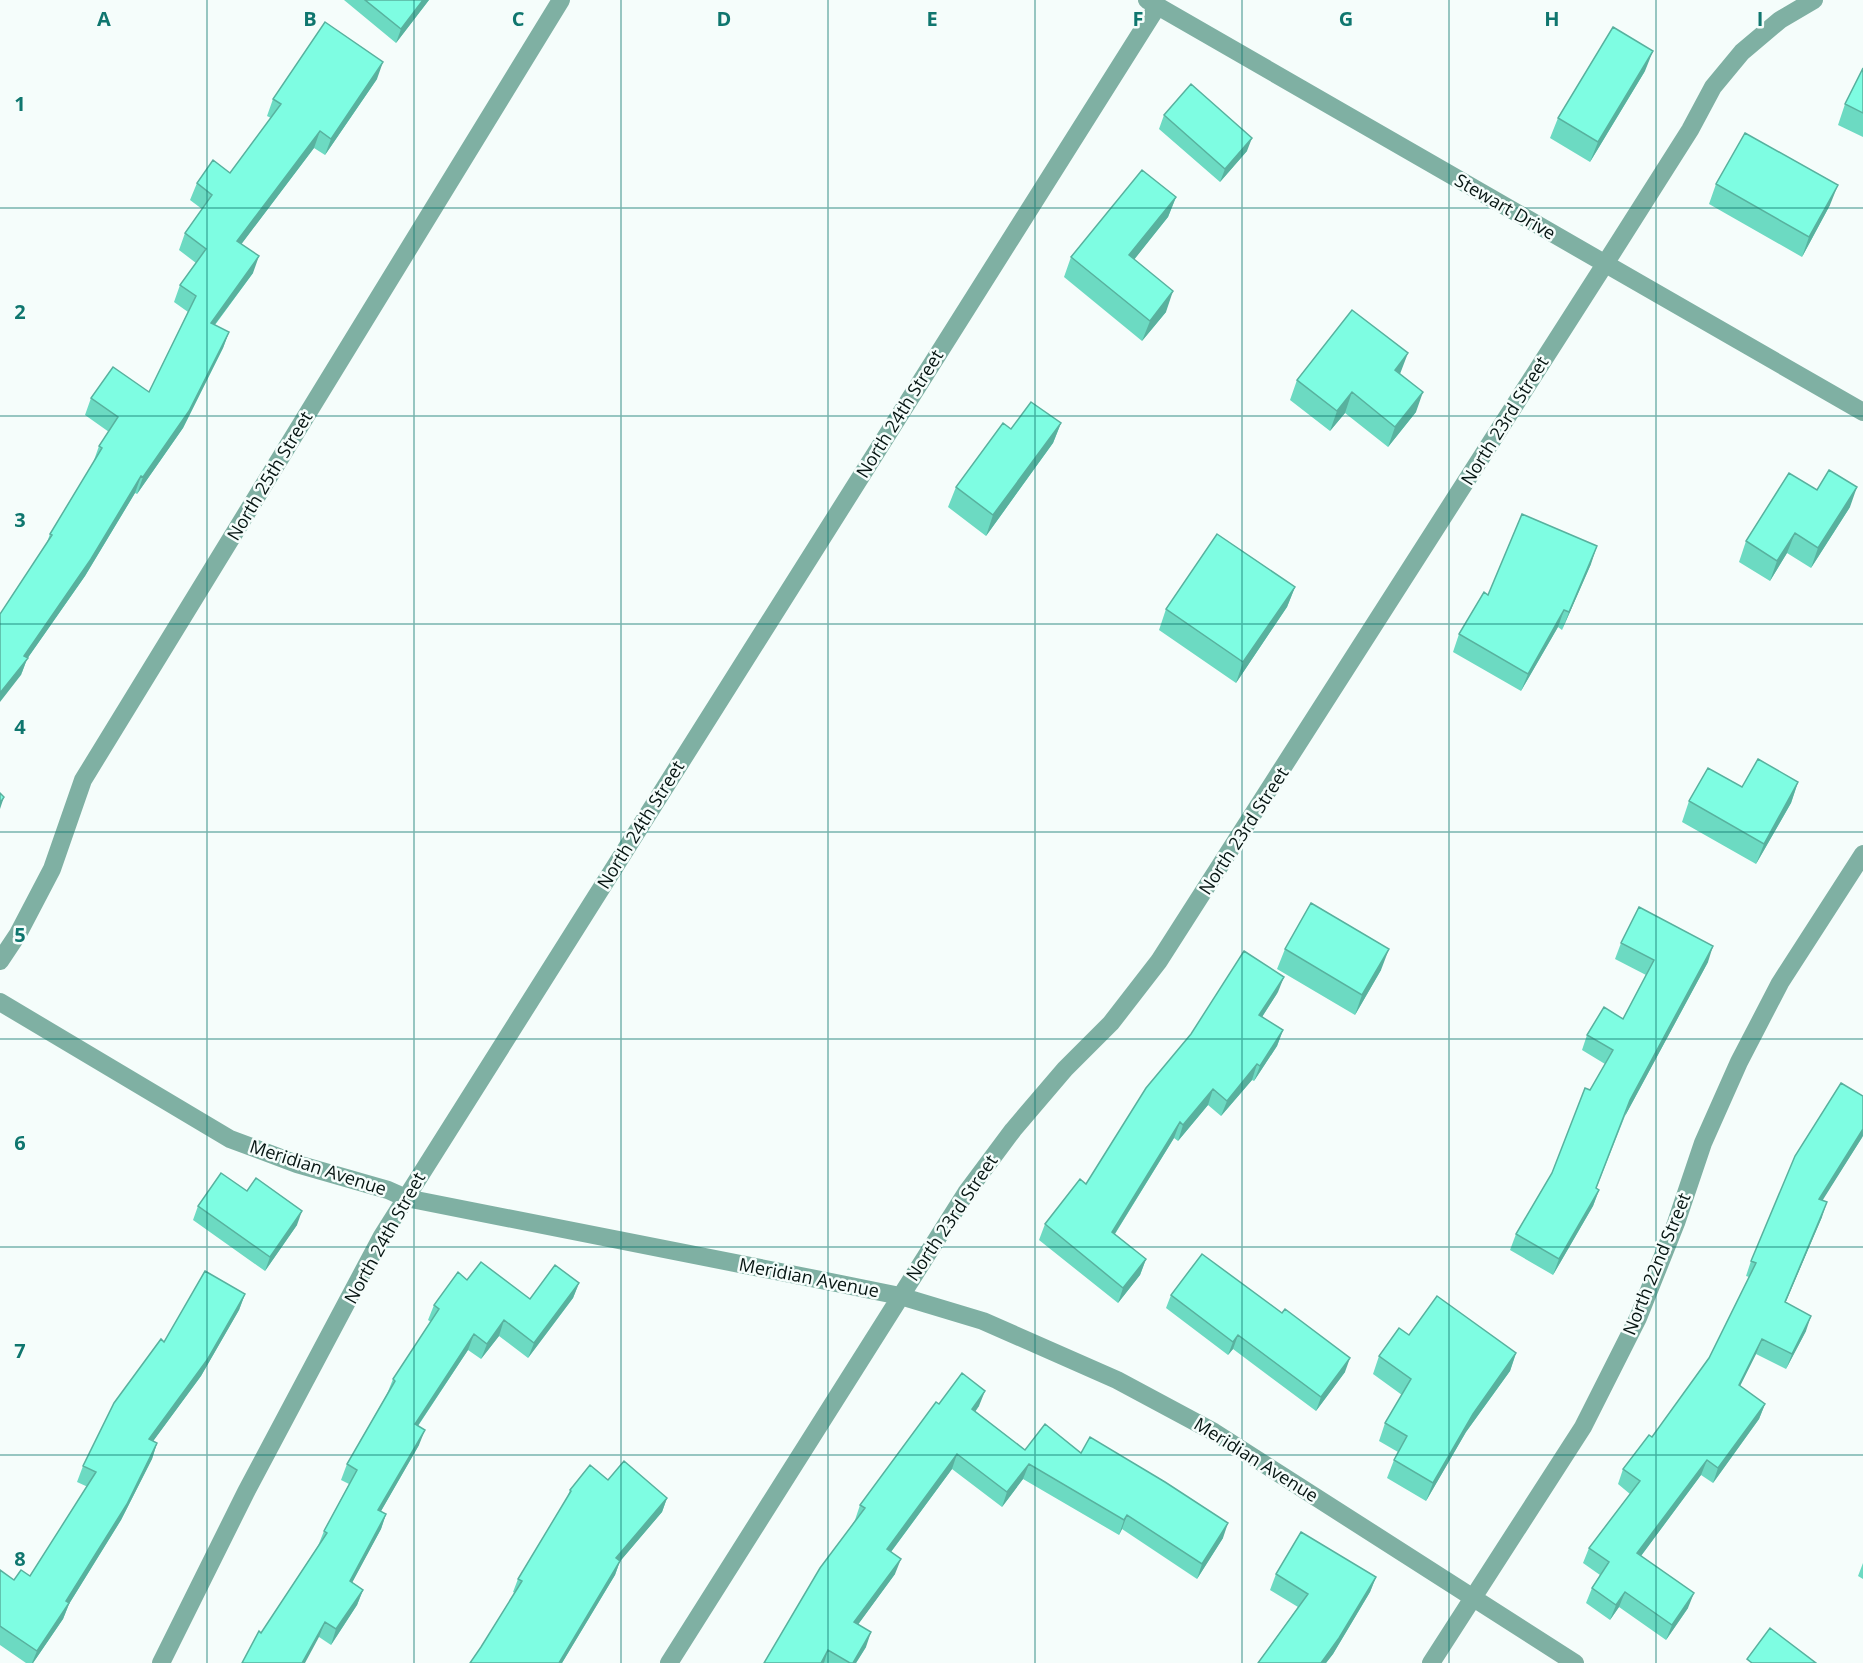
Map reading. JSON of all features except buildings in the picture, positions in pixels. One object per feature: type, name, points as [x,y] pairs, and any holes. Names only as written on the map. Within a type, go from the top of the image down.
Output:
[{"type":"street","name":"North 25th Street","points":[[0,962],[18,934],[52,869],[83,780],[561,0]]},
{"type":"street","name":"North 23rd Street","points":[[669,1663],[966,1193],[1013,1130],[1065,1070],[1111,1023],[1159,961],[1690,130],[1713,87],[1742,52],[1780,20],[1814,0]]},
{"type":"street","name":"Stewart Drive","points":[[1152,4],[1863,412]]},
{"type":"street","name":"North 24th Street","points":[[161,1663],[246,1492],[382,1236],[1152,4]]},
{"type":"street","name":"North 22nd Street","points":[[1431,1663],[1583,1426],[1638,1318],[1676,1223],[1703,1143],[1739,1062],[1780,983],[1863,854]]},
{"type":"street","name":"Meridian Avenue","points":[[0,1002],[230,1139],[297,1164],[388,1190],[406,1198],[900,1296],[983,1322],[1117,1380],[1214,1432],[1474,1596],[1575,1663]]}]
